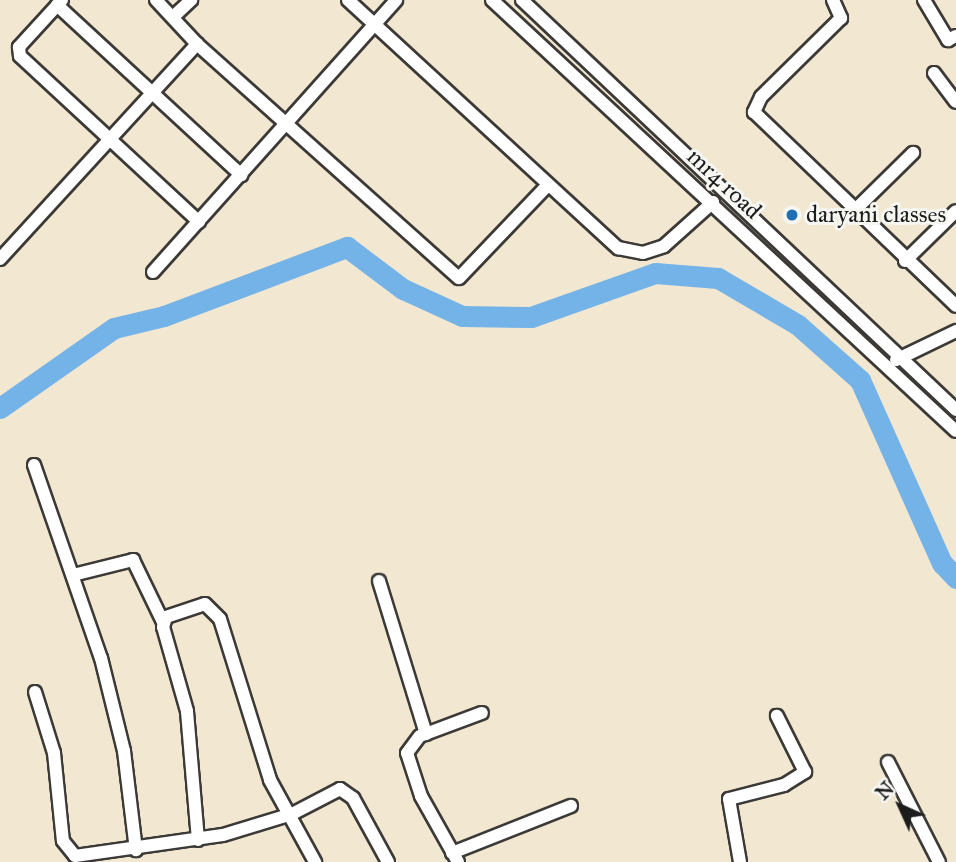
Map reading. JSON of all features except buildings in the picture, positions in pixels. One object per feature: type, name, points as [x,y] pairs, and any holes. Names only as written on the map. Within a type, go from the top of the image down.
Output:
[{"type":"street","points":[[156,0],[197,44],[288,122],[459,278],[548,185]]},
{"type":"street","points":[[173,17],[191,0]]},
{"type":"street","points":[[348,0],[608,242],[631,253],[679,237],[713,202]]},
{"type":"street","points":[[153,272],[396,0]]},
{"type":"street","name":"mr4 road","points":[[492,0],[888,364],[956,431]]},
{"type":"street","name":"mr4 road","points":[[522,0],[956,410]]},
{"type":"street","points":[[833,0],[841,18],[754,112],[905,261],[956,306]]},
{"type":"street","points":[[923,0],[948,40],[956,36]]},
{"type":"street","points":[[199,222],[108,141],[18,53],[59,2],[241,175]]},
{"type":"street","points":[[0,259],[154,95],[197,44]]},
{"type":"street","points":[[934,73],[956,102]]},
{"type":"street","points":[[854,211],[913,153]]},
{"type":"street","points":[[905,261],[956,211]]},
{"type":"street","points":[[888,364],[956,331]]},
{"type":"street","points":[[34,465],[77,574],[124,751],[136,850]]},
{"type":"street","points":[[77,574],[133,560],[163,622],[187,711],[198,840]]},
{"type":"street","points":[[379,581],[426,734]]},
{"type":"street","points":[[163,622],[205,604],[220,619],[262,758],[315,862]]},
{"type":"street","points":[[34,692],[54,753],[63,841],[70,858],[198,840],[292,814],[344,790],[388,862]]},
{"type":"street","points":[[482,713],[426,734],[411,744],[408,760],[455,857],[571,806]]},
{"type":"street","points":[[740,862],[729,799],[784,785],[805,772],[777,716]]},
{"type":"street","points":[[888,762],[939,862]]},
{"type":"waterway","points":[[0,408],[114,328],[164,316],[347,247],[403,289],[462,316],[531,317],[655,273],[718,278],[798,325],[860,380],[942,563],[956,578]]},
{"type":"place","name":"daryani classes","points":[[792,215]]}]
